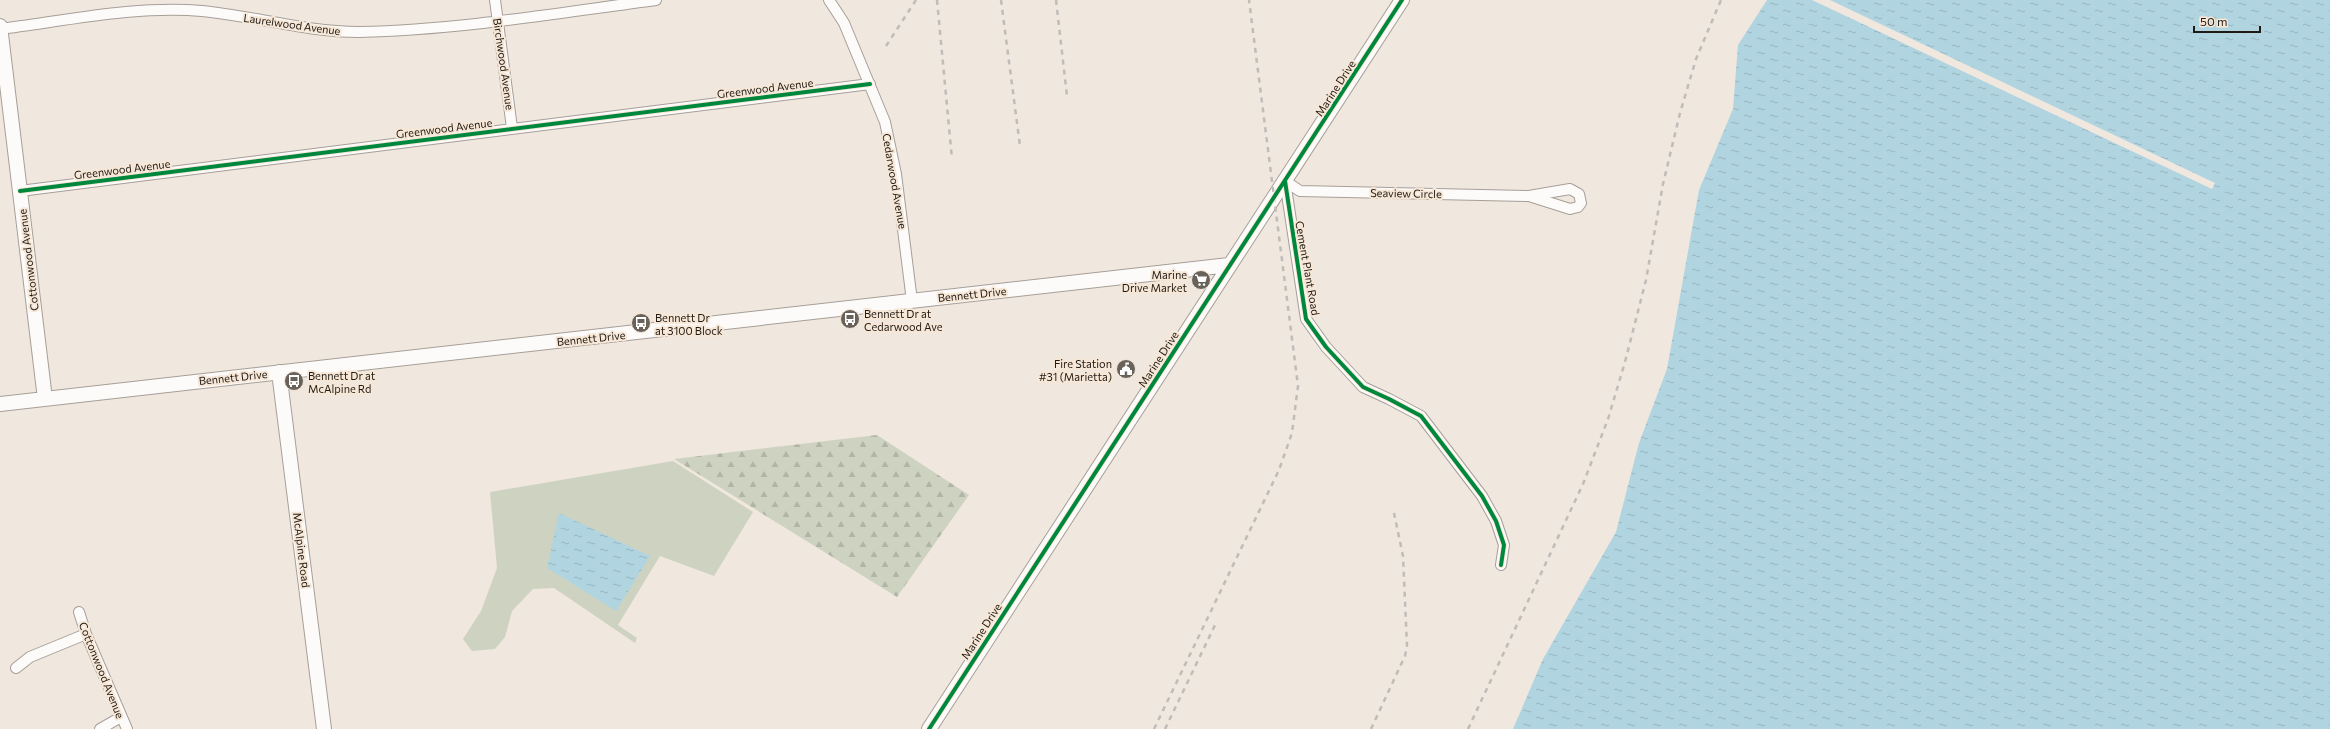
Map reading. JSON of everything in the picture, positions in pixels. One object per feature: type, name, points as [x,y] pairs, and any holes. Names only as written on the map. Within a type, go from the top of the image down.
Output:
[{"type":"main road","name":"Marine Drive","points":[[928,729],[1402,0]]},
{"type":"main road","name":"Cottonwood Avenue","points":[[0,28],[45,399]]},
{"type":"main road","name":"Bennett Drive","points":[[0,404],[1229,265]]},
{"type":"main road","name":"McAlpine Road","points":[[279,372],[324,729]]},
{"type":"street","name":"Birchwood Avenue","points":[[495,0],[512,128]]},
{"type":"street","name":"Laurelwood Avenue","points":[[0,28],[140,11],[168,10],[201,11],[326,31],[358,32],[420,30],[656,0]]},
{"type":"street","name":"Cedarwood Avenue","points":[[829,0],[844,23],[885,122],[896,174],[912,301]]},
{"type":"street","name":"Greenwood Avenue","points":[[20,191],[870,84]]},
{"type":"street","name":"Seaview Circle","points":[[1285,181],[1300,191],[1529,196]]},
{"type":"street","name":"Cement Plant Road","points":[[1285,181],[1306,319],[1326,347],[1363,387],[1389,398],[1421,416],[1482,496],[1496,521],[1504,545],[1501,564]]},
{"type":"street","name":"Cottonwood Avenue","points":[[79,612],[86,634],[127,729]]},
{"type":"street","points":[[16,668],[30,657],[86,634]]},
{"type":"street","points":[[100,729],[121,716]]},
{"type":"green space","points":[[877,435],[969,495],[897,597],[674,459]]},
{"type":"green space","points":[[673,461],[753,512],[714,576],[660,556],[618,625],[637,638],[635,643],[554,588],[533,589],[512,611],[505,637],[495,649],[472,651],[463,639],[481,611],[497,568],[490,492]]},
{"type":"water","points":[[1767,0],[2330,0],[2330,729],[1513,729],[1543,659],[1616,532],[1639,443],[1667,369],[1699,190],[1733,109],[1738,45]]},
{"type":"water","points":[[559,513],[650,556],[616,611],[547,568]]},
{"type":"pier","points":[[1812,0],[1830,0],[2215,183],[2212,189]]},
{"type":"railway","points":[[886,46],[916,0]]},
{"type":"railway","points":[[937,0],[952,159]]},
{"type":"railway","points":[[1001,0],[1020,146]]},
{"type":"railway","points":[[1056,0],[1067,96]]},
{"type":"railway","points":[[1154,729],[1279,470],[1292,433],[1298,386],[1249,0]]},
{"type":"railway","points":[[1468,729],[1583,484],[1608,419],[1625,362],[1646,280],[1663,184],[1680,113],[1696,59],[1721,0]]},
{"type":"railway","points":[[1371,729],[1405,656],[1407,646],[1403,556],[1394,513]]},
{"type":"railway","points":[[1165,729],[1216,623]]},
{"type":"cycle path","points":[[929,729],[1402,0]]},
{"type":"cycle path","points":[[20,191],[870,84]]},
{"type":"cycle path","points":[[1285,181],[1306,319],[1326,347],[1363,387],[1421,416],[1482,496],[1496,521],[1504,545],[1501,565]]},
{"type":"place","name":"Marine Drive Market","points":[[1201,280]]},
{"type":"place","name":"Bennett Dr at Cedarwood Ave","points":[[850,319]]},
{"type":"place","name":"Bennett Dr at 3100 Block","points":[[641,323]]},
{"type":"place","name":"Fire Station #31 (Marietta)","points":[[1126,369]]},
{"type":"place","name":"Bennett Dr at McAlpine Rd","points":[[294,381]]}]
